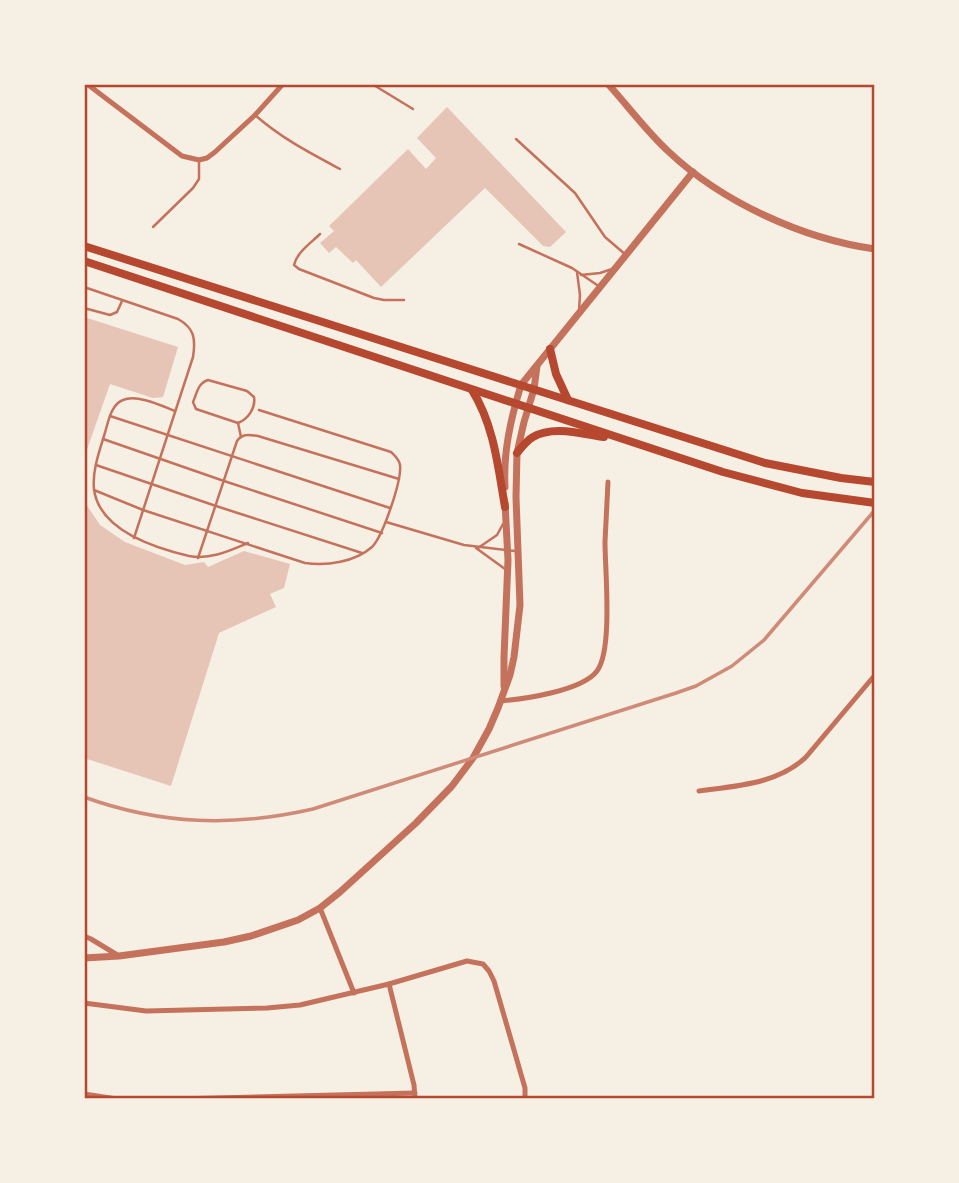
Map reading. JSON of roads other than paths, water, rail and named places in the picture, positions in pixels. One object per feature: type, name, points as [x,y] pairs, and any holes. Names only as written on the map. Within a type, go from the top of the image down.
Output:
[{"type":"main road","points":[[84,246],[765,463],[875,482]]},
{"type":"main road","points":[[84,261],[723,472],[813,495],[875,503]]},
{"type":"main road","points":[[551,349],[556,374],[568,400]]},
{"type":"main road","points":[[471,389],[481,404],[489,427],[506,507]]},
{"type":"main road","points":[[517,453],[534,436],[550,432],[621,439]]},
{"type":"street","points":[[87,84],[182,156],[199,160],[215,152],[256,115],[283,84]]},
{"type":"street","points":[[608,84],[667,151],[719,190],[783,224],[824,238],[875,249]]},
{"type":"street","points":[[504,688],[508,552],[504,478],[506,450],[521,385],[693,172]]},
{"type":"street","points":[[84,958],[224,942],[298,920],[320,908],[416,823],[452,786],[481,745],[510,675],[520,605],[517,453],[534,389],[537,366]]},
{"type":"street","points":[[500,701],[525,699],[565,688],[581,682],[597,670],[606,640],[605,544],[608,482]]},
{"type":"street","points":[[699,791],[760,781],[781,775],[795,767],[875,675]]},
{"type":"street","points":[[320,908],[354,993]]},
{"type":"street","points":[[84,936],[119,956]]},
{"type":"street","points":[[84,1003],[146,1011],[300,1005],[389,984],[467,961],[483,964],[494,981],[525,1088],[525,1099]]},
{"type":"street","points":[[177,1099],[415,1096],[389,984]]},
{"type":"street","points":[[84,1094],[117,1099]]},
{"type":"lane","points":[[372,84],[413,109]]},
{"type":"lane","points":[[256,115],[288,141],[340,169]]},
{"type":"lane","points":[[516,139],[567,185],[605,237],[626,255]]},
{"type":"lane","points":[[153,227],[193,188],[198,179],[199,160]]},
{"type":"lane","points":[[320,233],[299,255],[294,265],[299,269],[374,298],[404,300]]},
{"type":"lane","points":[[519,244],[580,273],[600,287]]},
{"type":"lane","points":[[580,273],[600,273],[615,268]]},
{"type":"lane","points":[[579,313],[580,273]]},
{"type":"lane","points":[[84,287],[178,319],[187,324],[194,341],[193,356],[134,538]]},
{"type":"lane","points":[[84,308],[110,315],[117,312],[122,301]]},
{"type":"lane","points":[[204,381],[247,391],[254,397],[254,406],[248,418],[239,423],[196,409],[193,402],[204,381]]},
{"type":"lane","points":[[175,411],[137,398],[129,398],[113,408],[96,465],[94,490],[100,508],[108,519],[134,538],[179,554],[198,558],[219,555],[249,543]]},
{"type":"lane","points":[[94,490],[143,510],[305,563],[336,563],[363,553],[373,546],[382,533],[399,479],[398,460],[391,452],[260,410]]},
{"type":"lane","points":[[110,416],[390,508]]},
{"type":"lane","points":[[239,423],[241,437]]},
{"type":"lane","points":[[198,558],[237,441],[246,434],[399,479]]},
{"type":"lane","points":[[103,439],[382,533]]},
{"type":"lane","points":[[96,465],[363,553]]},
{"type":"lane","points":[[477,547],[497,535],[506,519]]},
{"type":"lane","points":[[386,522],[442,540],[508,552],[518,551]]},
{"type":"lane","points":[[477,547],[508,571]]},
{"type":"railway","points":[[84,797],[169,818],[226,820],[284,815],[313,809],[696,686],[732,666],[764,640],[875,510]]}]
